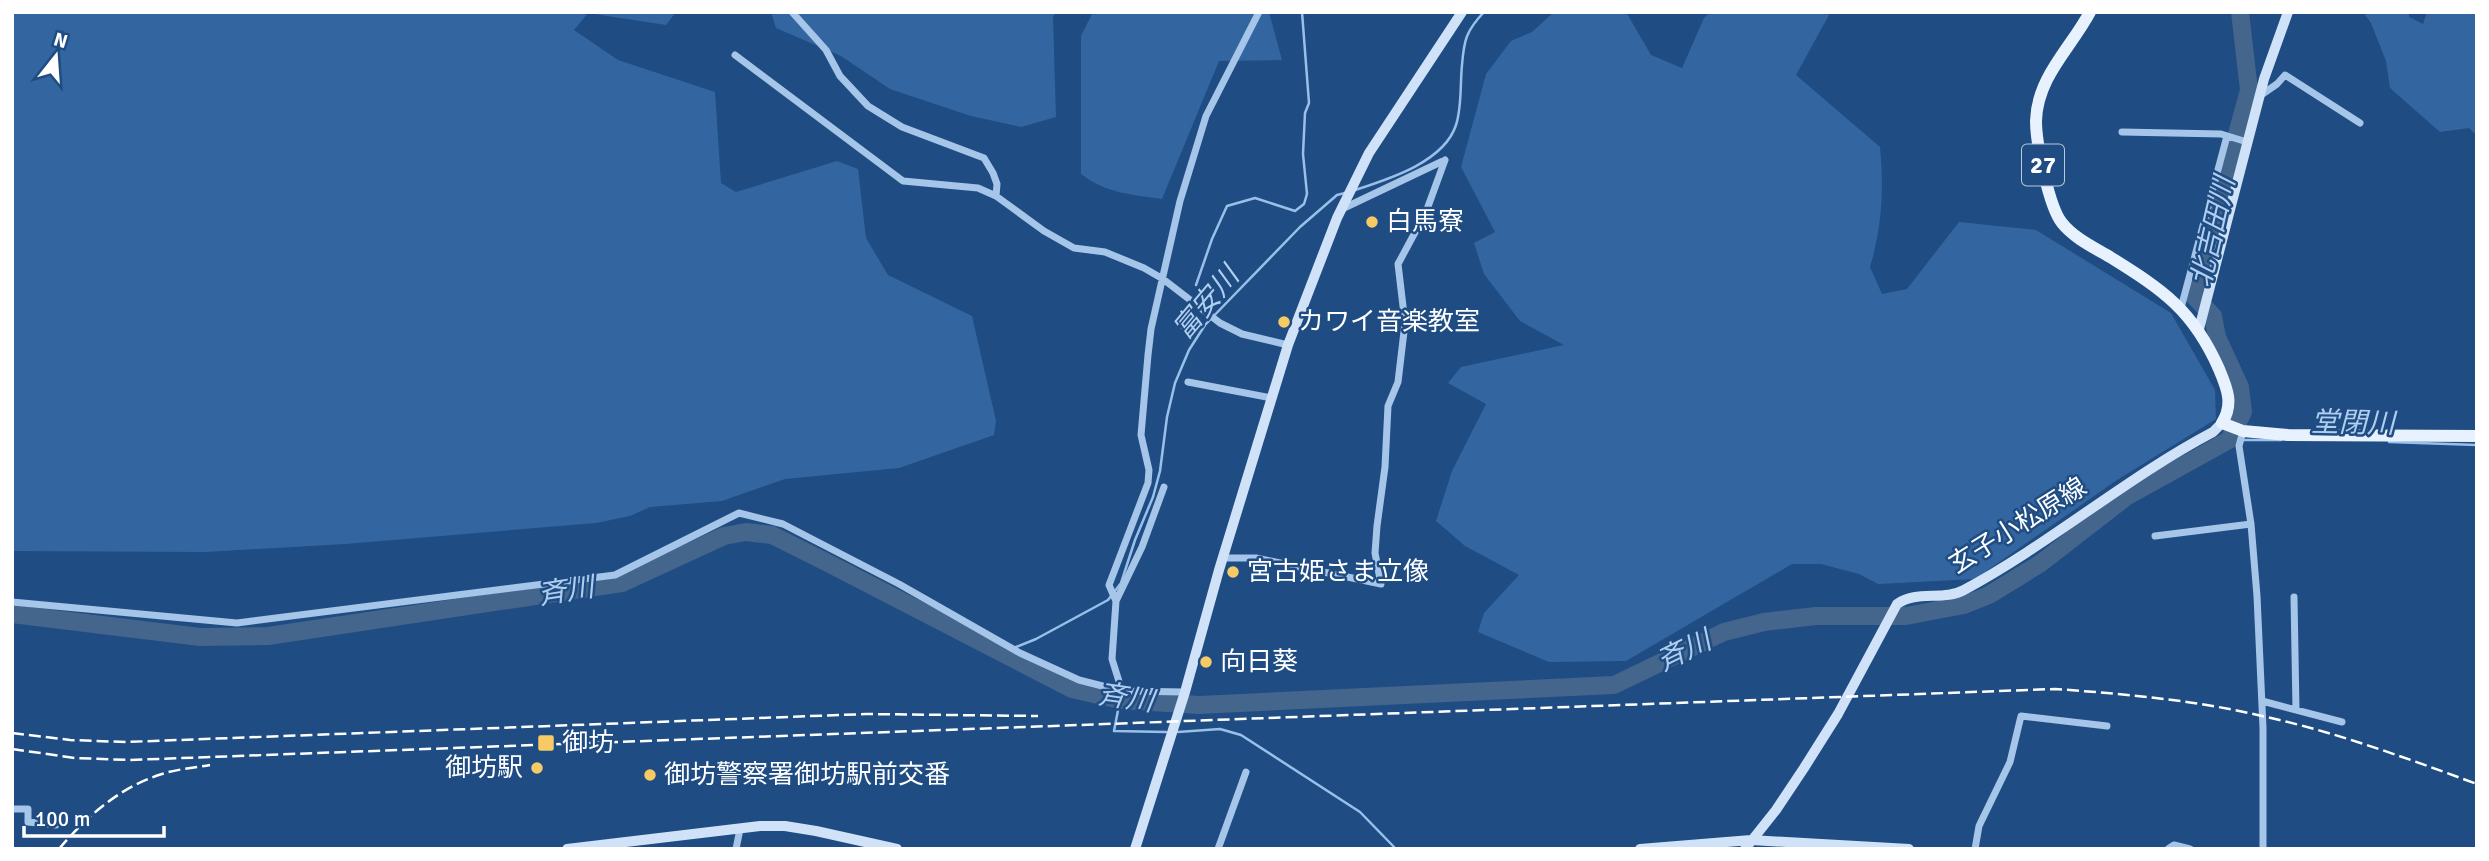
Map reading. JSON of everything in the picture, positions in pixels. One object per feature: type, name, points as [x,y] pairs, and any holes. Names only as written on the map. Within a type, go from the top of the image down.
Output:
[{"type":"main road","name":"27","points":[[2090,12],[2053,67],[2042,92],[2036,120],[2052,205],[2060,221],[2072,234],[2149,281],[2199,329],[2220,370],[2230,399],[2228,415],[2223,425]]},
{"type":"main road","points":[[2223,425],[2243,431],[2288,435],[2477,436]]},
{"type":"street","points":[[792,12],[826,50],[840,76],[868,106],[902,127],[984,158],[997,184],[996,196]]},
{"type":"street","points":[[1116,601],[1109,585],[1148,483],[1149,470],[1141,435],[1151,329],[1180,201],[1206,116],[1259,12]]},
{"type":"street","points":[[1135,849],[1185,692],[1222,558],[1288,345],[1340,212],[1357,176],[1383,131],[1462,12]]},
{"type":"street","points":[[2199,329],[2260,95],[2288,12]]},
{"type":"street","points":[[735,55],[903,181],[978,187],[1074,248],[1105,253],[1144,268],[1163,279],[1220,323],[1242,334],[1288,345]]},
{"type":"street","points":[[2260,95],[2285,75],[2360,123]]},
{"type":"street","points":[[2122,132],[2227,136],[2248,142]]},
{"type":"street","points":[[2180,308],[2227,136]]},
{"type":"street","points":[[1222,558],[1256,558],[1381,584],[1374,553],[1385,467],[1388,406],[1398,382],[1405,323],[1398,264],[1426,212],[1445,160],[1340,212]]},
{"type":"street","points":[[1188,382],[1272,398]]},
{"type":"street","name":"玄子小松原線","points":[[1748,845],[1776,810],[1838,714],[1894,607],[1906,598],[1960,592],[2036,547],[2110,494],[2223,425]]},
{"type":"street","points":[[2243,431],[2239,446],[2251,524],[2257,596],[2262,701],[2263,849]]},
{"type":"street","points":[[1122,691],[1112,659],[1116,601],[1142,547],[1164,487]]},
{"type":"street","points":[[12,602],[237,624],[615,575],[739,513],[783,524],[900,584],[1020,653],[1079,680],[1122,691],[1185,692]]},
{"type":"street","points":[[2155,536],[2251,524]]},
{"type":"street","points":[[2294,597],[2296,710]]},
{"type":"street","points":[[2262,701],[2342,722]]},
{"type":"street","points":[[1975,849],[1979,826],[2010,762],[2021,716],[2107,726]]},
{"type":"street","points":[[1218,849],[1246,772]]},
{"type":"street","points":[[12,809],[28,809],[28,822],[56,825]]},
{"type":"street","points":[[568,849],[785,826],[897,849]]},
{"type":"street","points":[[736,849],[740,829]]},
{"type":"street","points":[[1640,849],[1748,845],[1909,849]]},
{"type":"street","points":[[2168,849],[2174,845],[2190,849]]},
{"type":"shaded area","points":[[12,12],[676,12],[666,25],[588,13],[574,30],[618,60],[715,92],[721,183],[736,192],[837,161],[858,169],[866,238],[888,275],[972,316],[996,421],[994,435],[899,468],[785,479],[722,501],[650,507],[630,516],[596,523],[345,544],[205,552],[12,551]]},
{"type":"shaded area","points":[[771,12],[1055,12],[1056,117],[1021,127],[971,116],[890,89],[841,56],[776,28]]},
{"type":"shaded area","points":[[1093,12],[1269,12],[1282,60],[1219,61],[1162,199],[1110,189],[1081,174],[1081,36]]},
{"type":"shaded area","points":[[1554,12],[1626,12],[1651,55],[1682,68],[1704,18],[1710,12],[1824,12],[1829,15],[1796,75],[1880,147],[1881,208],[1870,267],[1882,294],[1907,289],[1959,222],[2036,230],[2171,313],[2215,390],[2216,419],[2117,480],[1975,579],[1878,584],[1859,574],[1821,564],[1792,564],[1626,661],[1549,662],[1478,632],[1484,613],[1519,575],[1465,546],[1436,521],[1452,471],[1486,404],[1448,383],[1461,367],[1564,345],[1520,321],[1484,274],[1474,243],[1495,232],[1461,167],[1486,74],[1511,41],[1532,32]]},
{"type":"shaded area","points":[[2363,12],[2409,12],[2409,17],[2423,24],[2427,12],[2477,12],[2477,136],[2469,128],[2440,132],[2390,88],[2386,61],[2371,23]]},
{"type":"waterway","points":[[1196,285],[1227,206],[1255,198],[1295,211],[1304,204],[1307,194],[1303,154],[1305,113],[1309,103],[1302,12]]},
{"type":"waterway","name":"富安川","points":[[1355,190],[1414,167],[1428,159],[1450,138],[1459,111],[1465,42],[1473,25],[1484,12]]},
{"type":"waterway","name":"斉川","points":[[12,614],[200,637],[268,636],[622,583],[724,536],[746,532],[772,535],[1072,689],[1120,700],[1199,705],[1614,685],[1724,632],[1764,622],[1816,616],[1906,616],[1964,605],[1989,595],[2041,563],[2126,497],[2229,440],[2243,412],[2240,387],[2217,337],[2213,316],[2193,295],[2249,90],[2240,12]]},
{"type":"waterway","name":"富安川","points":[[1016,647],[1108,600],[1121,583],[1153,497],[1175,383],[1189,350],[1205,325],[1300,227],[1337,195],[1345,193]]},
{"type":"waterway","points":[[1182,328],[1189,309]]},
{"type":"waterway","name":"堂閉川","points":[[2229,440],[2281,440]]},
{"type":"waterway","name":"堂閉川","points":[[2389,442],[2477,445]]},
{"type":"waterway","name":"富安川","points":[[1002,652],[1010,649]]},
{"type":"waterway","points":[[1120,700],[1114,731],[1166,732]]},
{"type":"waterway","points":[[1178,732],[1220,729],[1241,735],[1360,812],[1396,849]]},
{"type":"railway","points":[[12,749],[75,758],[129,760],[2055,689],[2159,698],[2290,722],[2397,755],[2477,784]]},
{"type":"railway","points":[[12,733],[70,740],[126,742],[866,714],[1038,716]]},
{"type":"railway","points":[[59,849],[93,814],[132,787],[168,772],[210,765]]},
{"type":"place","name":"白馬寮","points":[[1372,222]]},
{"type":"place","name":"カワイ音楽教室","points":[[1284,322]]},
{"type":"place","name":"宮古姫さま立像","points":[[1233,572]]},
{"type":"place","name":"向日葵","points":[[1206,662]]},
{"type":"place","name":"御坊","points":[[546,743]]},
{"type":"place","name":"御坊駅","points":[[537,768]]},
{"type":"place","name":"御坊警察署御坊駅前交番","points":[[650,775]]},
{"type":"water label","name":"北吉田川","points":[[2213,232]]}]
